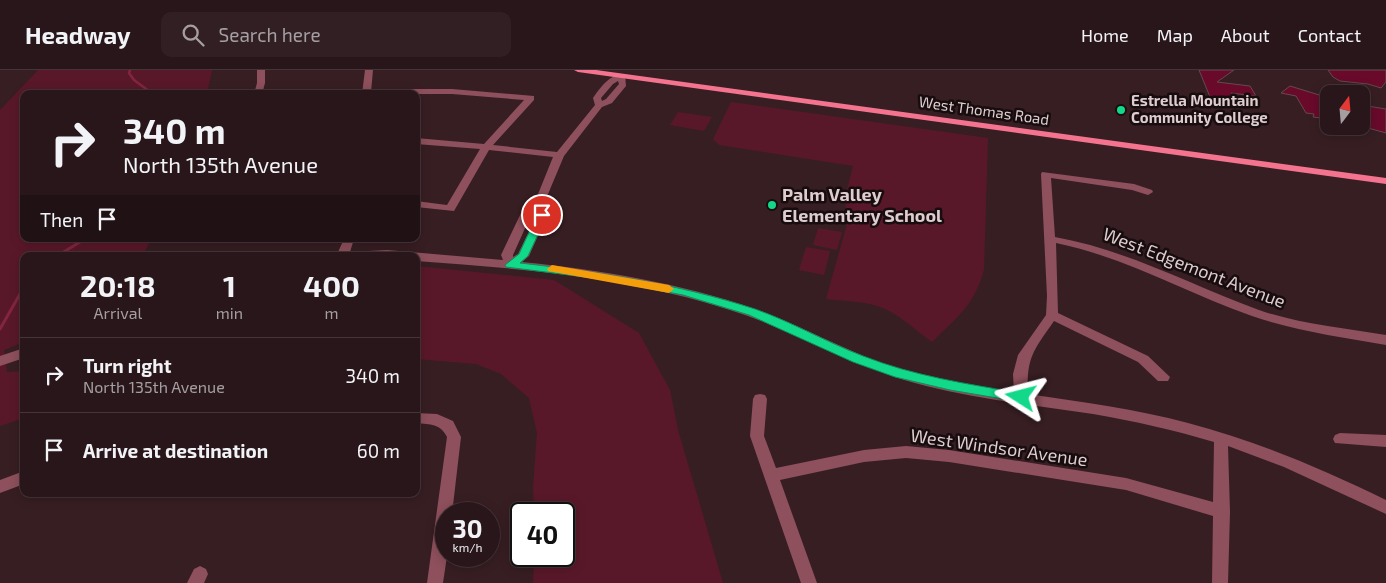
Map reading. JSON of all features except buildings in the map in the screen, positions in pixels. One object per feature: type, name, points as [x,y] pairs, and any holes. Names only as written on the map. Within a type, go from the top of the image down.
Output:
[{"type":"main road","name":"West Thomas Road","points":[[578,70],[1386,181]]},
{"type":"street","points":[[259,90],[261,83],[260,70]]},
{"type":"street","points":[[366,90],[369,70]]},
{"type":"street","points":[[510,265],[523,256],[542,215],[538,206],[559,155],[599,105],[609,101],[623,84],[622,76]]},
{"type":"street","points":[[420,90],[450,90],[531,98],[486,147],[450,208],[420,204]]},
{"type":"street","points":[[420,141],[445,142],[559,155]]},
{"type":"street","points":[[1021,397],[1020,374],[1024,355],[1052,315],[1053,296],[1046,174],[1134,187],[1148,192]]},
{"type":"street","name":"West Edgemont Avenue","points":[[1050,239],[1086,246],[1131,262],[1256,313],[1294,324],[1386,340]]},
{"type":"street","points":[[420,257],[510,265],[593,275],[684,292],[752,312],[857,359],[900,374],[950,386],[1121,413],[1221,438],[1299,466],[1386,507]]},
{"type":"street","points":[[1052,315],[1143,359],[1164,377]]},
{"type":"street","points":[[760,399],[758,436],[770,476],[809,583]]},
{"type":"street","points":[[420,418],[437,420],[448,425],[454,437],[435,583]]},
{"type":"street","points":[[1220,583],[1222,512],[1221,438]]},
{"type":"street","points":[[1340,439],[1386,441]]},
{"type":"street","name":"West Windsor Avenue","points":[[770,476],[864,456],[915,453],[949,456],[1126,484],[1222,512]]},
{"type":"street","points":[[0,487],[20,479]]},
{"type":"shaded area","points":[[38,70],[212,70],[208,90],[20,90],[20,242],[150,242],[145,252],[20,252],[20,344],[4,350],[7,372],[20,371],[20,419],[0,426],[0,110]]},
{"type":"shaded area","points":[[731,102],[988,138],[984,270],[970,302],[957,318],[932,342],[899,317],[877,306],[826,299],[847,224],[845,197],[853,166],[719,145],[713,139]]},
{"type":"shaded area","points":[[678,112],[712,117],[704,131],[670,125]]},
{"type":"shaded area","points":[[818,228],[842,232],[837,250],[813,245]]},
{"type":"shaded area","points":[[806,247],[830,251],[824,275],[799,270]]},
{"type":"shaded area","points":[[420,266],[554,280],[639,333],[670,390],[678,430],[723,583],[533,583],[534,567],[575,567],[575,502],[534,502],[537,433],[529,398],[501,374],[476,364],[420,359]]},
{"type":"waterway","points":[[130,70],[129,73],[134,80],[148,90]]},
{"type":"waterway","points":[[64,252],[80,242]]},
{"type":"waterway","points":[[0,329],[20,294]]},
{"type":"slow traffic","points":[[552,269],[669,289]]},
{"type":"place","name":"Estrella Mountain Community College","points":[[1121,110]]},
{"type":"place","name":"Palm Valley Elementary School","points":[[772,205]]},
{"type":"route","points":[[542,215],[523,256],[510,265],[593,275],[684,292],[752,312],[857,359],[900,374],[950,386],[1021,397]]}]
